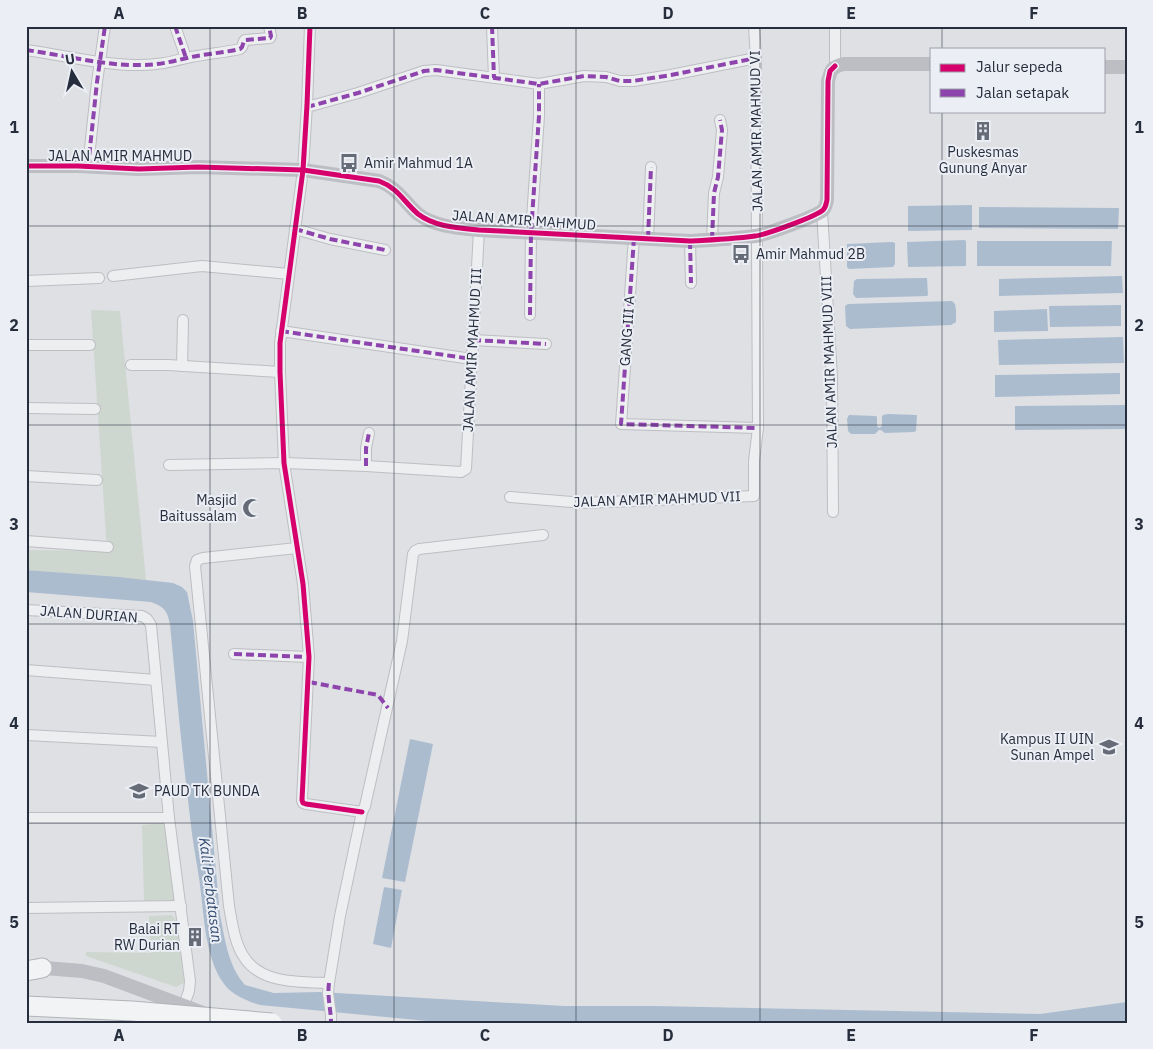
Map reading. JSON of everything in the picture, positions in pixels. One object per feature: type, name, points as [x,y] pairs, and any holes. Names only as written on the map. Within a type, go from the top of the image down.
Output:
[{"type":"highway","points":[[26,1006],[132,1011],[272,1023]]},
{"type":"street","points":[[88,167],[105,26]]},
{"type":"street","points":[[175,26],[186,58]]},
{"type":"street","points":[[26,50],[100,62],[138,65],[159,64],[240,49],[245,40],[270,38],[269,26]]},
{"type":"street","points":[[310,26],[303,170],[281,331],[280,372],[284,463],[303,584],[310,658],[303,802],[362,812]]},
{"type":"street","points":[[492,26],[494,78]]},
{"type":"street","name":"JALAN AMIR MAHMUD VI","points":[[754,26],[756,58],[757,236]]},
{"type":"street","points":[[822,212],[827,200],[828,80],[835,56],[835,26]]},
{"type":"street","points":[[835,56],[844,64],[930,64]]},
{"type":"street","points":[[307,104],[358,93],[424,71],[436,70],[539,84],[584,76],[633,81],[756,58]]},
{"type":"street","points":[[1106,66],[1127,67]]},
{"type":"street","points":[[530,314],[531,233],[539,116],[539,84]]},
{"type":"street","points":[[712,240],[714,193],[718,177],[722,130],[720,120]]},
{"type":"street","name":"JALAN AMIR MAHMUD","points":[[26,166],[303,170],[388,184],[418,214],[444,226],[479,230],[690,241],[712,240],[757,236],[822,212]]},
{"type":"street","points":[[648,239],[651,167]]},
{"type":"street","name":"JALAN AMIR MAHMUD VIII","points":[[822,212],[832,378],[833,512]]},
{"type":"street","points":[[295,229],[330,239],[384,250]]},
{"type":"street","name":"JALAN AMIR MAHMUD III","points":[[366,466],[461,472],[466,470],[479,230]]},
{"type":"street","name":"JALAN AMIR MAHMUD VII","points":[[510,497],[584,503],[754,496],[754,461],[758,428],[757,236]]},
{"type":"street","name":"GANG III A","points":[[634,238],[621,424],[758,428]]},
{"type":"street","points":[[690,241],[691,283]]},
{"type":"street","points":[[113,276],[202,266],[289,274]]},
{"type":"street","points":[[26,281],[98,278]]},
{"type":"street","points":[[182,366],[183,320]]},
{"type":"street","points":[[281,331],[472,359]]},
{"type":"street","points":[[473,340],[546,344]]},
{"type":"street","points":[[26,345],[90,345]]},
{"type":"street","points":[[132,365],[280,372]]},
{"type":"street","points":[[26,408],[95,409]]},
{"type":"street","points":[[169,465],[284,463],[366,466],[366,448],[369,433]]},
{"type":"street","points":[[26,476],[97,480]]},
{"type":"street","points":[[331,1019],[328,986],[340,916],[402,641],[414,553],[419,549],[543,535]]},
{"type":"street","points":[[26,540],[108,547]]},
{"type":"street","points":[[297,548],[203,558],[198,560],[195,566],[228,906],[236,937],[244,957],[250,965],[261,973],[287,980],[328,986]]},
{"type":"street","name":"JALAN DURIAN","points":[[26,610],[145,617],[151,625],[169,818],[190,985],[184,1006]]},
{"type":"street","points":[[234,654],[310,658]]},
{"type":"street","points":[[26,670],[156,680]]},
{"type":"street","points":[[26,735],[162,742]]},
{"type":"street","points":[[26,818],[169,818]]},
{"type":"street","points":[[26,908],[181,906]]},
{"type":"street","points":[[32,968],[82,971],[104,976],[184,1006],[206,1019],[250,1023]]},
{"type":"street","points":[[154,994],[157,1023]]},
{"type":"shaded area","points":[[91,310],[120,311],[146,580],[26,570],[26,550],[107,551]]},
{"type":"shaded area","points":[[166,823],[175,900],[144,901],[142,825]]},
{"type":"shaded area","points":[[172,915],[177,922],[184,983],[176,987],[86,956],[86,952],[151,953],[149,916]]},
{"type":"water","points":[[972,205],[972,230],[908,231],[908,206]]},
{"type":"water","points":[[979,207],[1119,208],[1118,229],[979,228]]},
{"type":"water","points":[[965,240],[966,266],[908,267],[907,242]]},
{"type":"water","points":[[977,241],[1112,241],[1111,266],[977,266]]},
{"type":"water","points":[[895,243],[895,264],[893,267],[849,269],[847,267],[847,244]]},
{"type":"water","points":[[1122,276],[1123,293],[999,296],[999,279]]},
{"type":"water","points":[[927,278],[927,296],[856,298],[853,294],[854,281],[857,279]]},
{"type":"water","points":[[952,301],[955,304],[956,322],[951,325],[850,329],[846,326],[845,306],[848,304]]},
{"type":"water","points":[[1121,305],[1121,326],[1050,327],[1049,306]]},
{"type":"water","points":[[1047,309],[1048,331],[994,332],[994,311]]},
{"type":"water","points":[[1123,337],[1124,363],[999,365],[998,340]]},
{"type":"water","points":[[1120,373],[1120,394],[995,397],[995,375]]},
{"type":"water","points":[[1125,405],[1125,429],[1015,430],[1015,406]]},
{"type":"water","points":[[849,415],[876,416],[879,428],[882,425],[883,415],[917,415],[916,431],[885,433],[879,430],[875,434],[851,434],[848,431],[847,419]]},
{"type":"water","name":"Kali Perbatasan","points":[[26,570],[173,583],[182,587],[187,592],[193,621],[220,915],[231,961],[239,978],[245,985],[274,993],[319,992],[564,1006],[655,1006],[1040,1014],[1127,1002],[1127,1023],[448,1023],[260,1005],[250,1002],[235,994],[224,984],[212,961],[206,933],[191,825],[168,615],[162,607],[151,602],[26,592]]},
{"type":"water","points":[[410,739],[433,744],[405,882],[382,878]]},
{"type":"water","points":[[384,887],[402,890],[391,948],[373,944]]},
{"type":"marked path","points":[[88,167],[105,26]]},
{"type":"marked path","points":[[175,26],[186,58]]},
{"type":"marked path","points":[[26,50],[113,64],[153,64],[240,49],[245,40],[270,38],[269,26]]},
{"type":"marked path","points":[[492,26],[494,78]]},
{"type":"marked path","points":[[307,107],[358,93],[424,71],[436,70],[539,84],[584,76],[633,81],[756,58]]},
{"type":"marked path","points":[[530,315],[531,233],[539,116],[539,84]]},
{"type":"marked path","points":[[712,240],[714,193],[718,177],[722,130],[720,120]]},
{"type":"marked path","points":[[648,239],[651,167]]},
{"type":"marked path","points":[[295,229],[330,239],[385,250]]},
{"type":"marked path","points":[[634,238],[621,424],[758,428]]},
{"type":"marked path","points":[[690,241],[691,283]]},
{"type":"marked path","points":[[281,331],[472,359]]},
{"type":"marked path","points":[[473,340],[546,344]]},
{"type":"marked path","points":[[366,466],[366,448],[369,433]]},
{"type":"marked path","points":[[234,654],[309,657]]},
{"type":"marked path","points":[[309,682],[378,695],[388,708]]},
{"type":"marked path","points":[[329,983],[331,1023]]},
{"type":"cycle path","points":[[310,26],[303,170],[280,343],[284,463],[303,584],[309,657],[302,800],[306,804],[362,812]]},
{"type":"cycle path","points":[[26,166],[303,170],[379,181],[396,191],[418,214],[432,222],[455,227],[479,230],[690,241],[747,237],[761,235],[790,225],[819,213],[825,208],[827,200],[828,81],[830,71],[835,66]]},
{"type":"place","name":"Puskesmas Gunung Anyar","points":[[983,131]]},
{"type":"place","name":"Amir Mahmud 1A","points":[[349,163]]},
{"type":"place","name":"Amir Mahmud 2B","points":[[741,254]]},
{"type":"place","name":"Masjid Baitussalam","points":[[252,508]]},
{"type":"place","name":"Kampus II UIN Sunan Ampel","points":[[1109,747]]},
{"type":"place","name":"PAUD TK BUNDA","points":[[139,791]]},
{"type":"place","name":"Balai RT RW Durian","points":[[195,937]]}]
